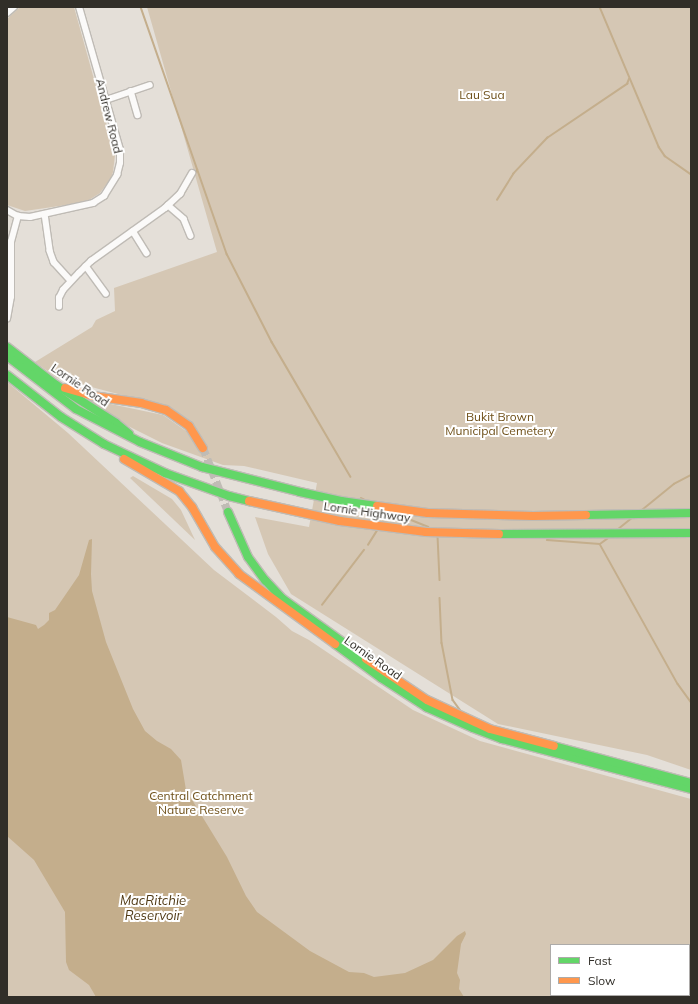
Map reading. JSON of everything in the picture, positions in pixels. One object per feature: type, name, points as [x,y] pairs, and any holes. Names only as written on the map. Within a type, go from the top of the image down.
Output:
[{"type":"main road","name":"Lornie Road","points":[[7,347],[56,385],[116,423],[140,442]]},
{"type":"main road","name":"Lornie Road","points":[[7,356],[76,409]]},
{"type":"main road","name":"Lornie Highway","points":[[7,376],[61,417],[104,444],[165,473],[229,496],[298,513],[384,528],[434,533],[531,535],[691,532]]},
{"type":"main road","points":[[56,385],[93,396],[141,403],[166,410],[189,426],[203,448]]},
{"type":"main road","name":"Lornie Highway","points":[[76,409],[140,442],[202,467],[300,492],[387,509],[458,514],[533,516],[691,513]]},
{"type":"main road","name":"Lornie Road","points":[[104,444],[122,457],[179,491],[192,507],[215,547],[239,574],[381,678],[426,707],[473,728],[691,789]]},
{"type":"main road","name":"Lornie Road","points":[[228,512],[238,537],[255,568],[274,591],[293,607],[400,684],[426,700],[490,729],[562,752],[691,783]]},
{"type":"street","points":[[7,13],[14,7]]},
{"type":"street","name":"Andrew Road","points":[[18,216],[30,217],[93,203],[104,196],[117,175],[120,163],[120,150],[80,7]]},
{"type":"street","points":[[106,100],[150,85]]},
{"type":"street","points":[[131,91],[138,115]]},
{"type":"street","points":[[59,307],[59,298],[63,290],[71,281],[86,266],[168,205],[180,194],[192,173]]},
{"type":"street","points":[[168,205],[184,219],[191,236]]},
{"type":"street","points":[[7,210],[18,216],[11,242],[11,297],[7,320]]},
{"type":"street","points":[[46,214],[50,251],[54,262],[61,272],[71,281]]},
{"type":"street","points":[[133,231],[146,253]]},
{"type":"street","points":[[86,266],[106,294]]},
{"type":"green space","points":[[20,7],[74,7],[115,155],[111,178],[100,193],[89,200],[73,204],[25,211],[7,205],[7,19]]},
{"type":"green space","name":"Bukit Brown Municipal Cemetery","points":[[147,7],[691,7],[691,770],[647,755],[498,724],[291,594],[268,554],[255,517],[309,527],[317,483],[244,466],[223,465],[162,443],[110,417],[77,397],[163,415],[186,431],[199,450],[206,447],[199,434],[141,400],[57,378],[35,362],[92,327],[96,320],[115,311],[114,288],[217,252]]},
{"type":"green space","name":"Central Catchment Nature Reserve","points":[[7,382],[68,433],[214,570],[292,631],[309,640],[413,710],[480,741],[691,799],[691,997],[7,997]]},
{"type":"green space","points":[[133,476],[172,499],[181,510],[195,540],[130,478]]},
{"type":"water","name":"MacRitchie Reservoir","points":[[92,539],[92,591],[106,642],[133,709],[145,731],[157,741],[171,749],[181,760],[186,790],[227,857],[246,896],[257,912],[310,951],[349,972],[364,973],[374,977],[405,973],[433,960],[457,936],[465,931],[466,934],[461,944],[457,973],[460,980],[459,989],[464,997],[96,997],[89,985],[69,970],[66,962],[65,912],[34,860],[7,836],[7,617],[36,625],[38,629],[44,625],[49,620],[49,613],[55,610],[79,575],[89,540]]},
{"type":"waterway","points":[[141,7],[227,254],[272,342],[351,477]]},
{"type":"waterway","points":[[600,7],[659,147],[665,156],[691,174]]},
{"type":"waterway","points":[[497,200],[513,174],[547,138],[627,84],[629,79]]},
{"type":"waterway","points":[[185,192],[197,170]]},
{"type":"waterway","points":[[642,510],[674,484],[691,475]]},
{"type":"waterway","points":[[361,498],[365,500]]},
{"type":"waterway","points":[[382,523],[388,512]]},
{"type":"waterway","points":[[394,513],[428,527]]},
{"type":"waterway","points":[[617,530],[632,518]]},
{"type":"waterway","points":[[368,545],[378,529]]},
{"type":"waterway","points":[[438,536],[440,580]]},
{"type":"waterway","points":[[547,540],[600,544],[607,539]]},
{"type":"waterway","points":[[600,544],[678,684],[691,702]]},
{"type":"waterway","points":[[322,605],[364,550]]},
{"type":"waterway","points":[[440,598],[442,643],[453,700],[461,711]]},
{"type":"tunnel","points":[[203,448],[228,512]]},
{"type":"traffic: fast","points":[[7,347],[56,385],[116,423],[129,434]]},
{"type":"traffic: fast","points":[[7,356],[76,409],[140,442],[202,467],[300,492],[341,501],[377,506]]},
{"type":"traffic: fast","points":[[7,375],[61,417],[104,444],[165,473],[229,496],[249,501]]},
{"type":"traffic: fast","points":[[228,512],[248,557],[265,580],[283,599],[366,659]]},
{"type":"traffic: fast","points":[[586,515],[691,513]]},
{"type":"traffic: fast","points":[[499,534],[691,533]]},
{"type":"traffic: fast","points":[[335,644],[381,678],[426,707],[473,728],[502,739],[691,789]]},
{"type":"traffic: fast","points":[[554,746],[691,783]]},
{"type":"traffic: slow","points":[[65,388],[93,396],[141,403],[166,410],[189,426],[203,448]]},
{"type":"traffic: slow","points":[[124,459],[179,491],[192,507],[215,547],[239,574],[335,644]]},
{"type":"traffic: slow","points":[[249,501],[340,521],[426,532],[499,534]]},
{"type":"traffic: slow","points":[[377,506],[428,513],[533,516],[586,515]]},
{"type":"traffic: slow","points":[[366,659],[427,700],[490,729],[554,746]]},
{"type":"park label","name":"Lau Sua","points":[[482,95]]}]
